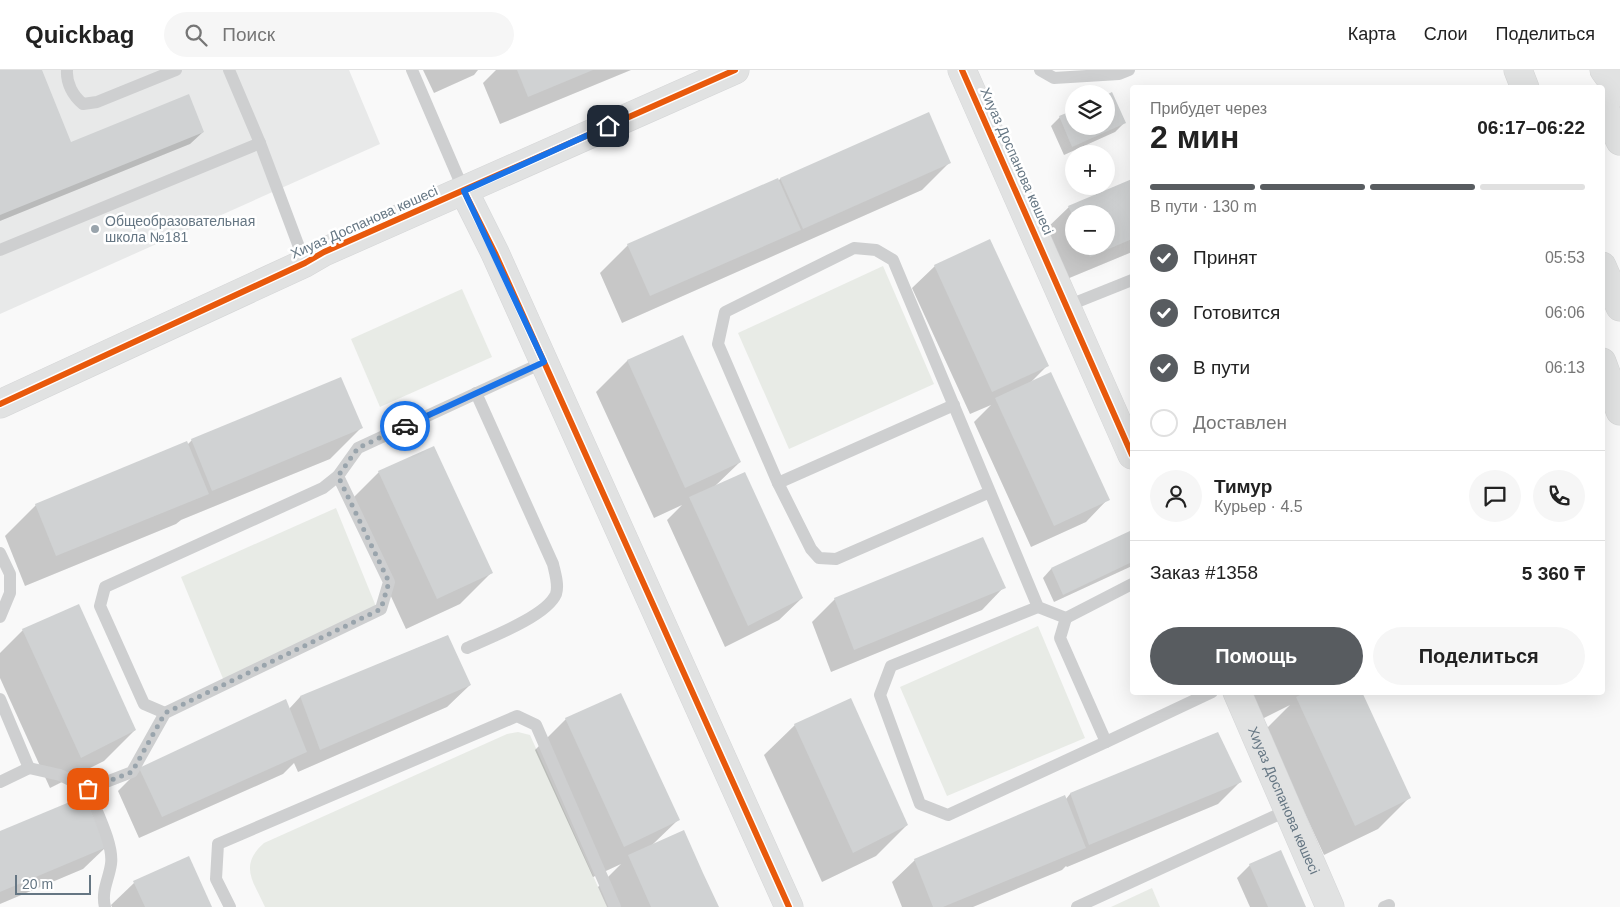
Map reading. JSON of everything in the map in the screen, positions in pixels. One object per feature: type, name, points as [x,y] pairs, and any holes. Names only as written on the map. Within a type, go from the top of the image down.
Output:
[{"type":"main road","name":"Хиуаз Доспанова көшесі","points":[[2,402],[305,263],[324,252],[735,70]]},
{"type":"main road","name":"Хиуаз Доспанова көшесі","points":[[962,70],[1067,306],[1129,438]]},
{"type":"main road","points":[[1511,70],[1515,85]]},
{"type":"main road","points":[[1518,70],[1525,85]]},
{"type":"main road","points":[[1588,70],[1595,85]]},
{"type":"main road","points":[[1604,70],[1620,92]]},
{"type":"main road","points":[[1605,109],[1620,141]]},
{"type":"main road","points":[[464,191],[544,362],[789,907]]},
{"type":"main road","points":[[1605,273],[1620,307]]},
{"type":"main road","points":[[1605,370],[1620,411]]},
{"type":"main road","name":"Хиуаз Доспанова көшесі","points":[[1237,695],[1330,907]]},
{"type":"lane","points":[[68,70],[67,78],[75,98],[83,104],[97,102],[176,70]]},
{"type":"lane","points":[[228,70],[260,143],[305,263]]},
{"type":"lane","points":[[412,70],[464,191]]},
{"type":"lane","points":[[1040,70],[1054,78],[1119,74],[1129,70]]},
{"type":"lane","points":[[0,250],[260,143]]},
{"type":"lane","points":[[990,492],[836,559],[819,558],[811,549],[778,483],[718,344],[725,312],[854,248],[876,250],[893,260],[954,405],[1038,607]]},
{"type":"lane","points":[[1067,306],[1130,281]]},
{"type":"lane","points":[[165,713],[144,704],[100,606],[105,587],[323,488],[338,476],[358,448],[544,362]]},
{"type":"lane","points":[[467,648],[521,623],[548,606],[556,593],[557,580],[553,564],[476,393]]},
{"type":"lane","points":[[778,483],[954,405]]},
{"type":"lane","points":[[88,789],[132,772],[165,713],[381,609],[389,582],[338,476]]},
{"type":"lane","points":[[0,553],[10,574],[10,593],[0,617]]},
{"type":"lane","points":[[1106,742],[1060,638],[1066,618],[1130,585]]},
{"type":"lane","points":[[1066,618],[1038,607],[892,666],[880,695],[920,804],[948,815],[1206,695]]},
{"type":"lane","points":[[0,699],[29,768]]},
{"type":"lane","points":[[230,907],[216,879],[218,844],[517,716],[536,725],[615,907]]},
{"type":"lane","points":[[0,782],[29,768],[60,775],[88,789],[111,848],[111,864],[104,885],[102,906]]},
{"type":"lane","points":[[1077,907],[1288,810]]},
{"type":"shaded area","name":"Общеобразовательная школа №181","points":[[0,70],[349,70],[380,144],[0,314]]},
{"type":"shaded area","points":[[883,266],[934,384],[789,449],[738,333]]},
{"type":"shaded area","points":[[462,289],[492,357],[380,407],[351,339]]},
{"type":"shaded area","points":[[336,508],[377,609],[224,681],[181,577]]},
{"type":"shaded area","points":[[1038,626],[1085,738],[947,796],[900,687]]},
{"type":"shaded area","points":[[518,732],[530,735],[607,907],[265,907],[253,882],[250,867],[256,851],[264,843],[507,734]]},
{"type":"shaded area","points":[[1152,888],[1160,907],[1111,907]]},
{"type":"building","points":[[0,70],[42,70],[71,142],[189,94],[204,132],[0,215]]},
{"type":"building","points":[[517,70],[593,70],[528,97]]},
{"type":"building","points":[[1115,99],[1126,123],[1115,128]]},
{"type":"building","points":[[929,112],[951,163],[803,229],[780,178]]},
{"type":"building","points":[[1065,114],[1065,130],[1059,116]]},
{"type":"building","points":[[1067,135],[1099,135],[1076,145],[1071,145]]},
{"type":"building","points":[[778,178],[801,230],[650,296],[627,244]]},
{"type":"building","points":[[1130,180],[1130,240],[1115,246],[1115,205],[1070,205],[1094,195],[1115,195],[1115,186]]},
{"type":"building","points":[[990,239],[1049,366],[992,392],[934,265]]},
{"type":"building","points":[[683,335],[741,462],[685,488],[627,360]]},
{"type":"building","points":[[1051,372],[1110,500],[1054,526],[995,398]]},
{"type":"building","points":[[341,377],[363,428],[212,491],[191,439]]},
{"type":"building","points":[[187,441],[209,494],[56,556],[35,504]]},
{"type":"building","points":[[434,446],[493,573],[437,599],[378,471]]},
{"type":"building","points":[[745,472],[803,598],[748,626],[689,497]]},
{"type":"building","points":[[1130,531],[1130,563],[1063,595],[1051,568]]},
{"type":"building","points":[[983,537],[1006,588],[854,650],[834,598]]},
{"type":"building","points":[[79,604],[136,730],[81,758],[22,629]]},
{"type":"building","points":[[448,635],[471,685],[320,750],[300,696]]},
{"type":"building","points":[[621,693],[680,820],[624,847],[565,718]]},
{"type":"building","points":[[1300,695],[1363,695],[1411,798],[1355,826],[1296,697]]},
{"type":"building","points":[[851,698],[908,825],[853,853],[794,724]]},
{"type":"building","points":[[286,699],[307,752],[162,817],[139,768]]},
{"type":"building","points":[[1218,732],[1242,782],[1089,845],[1070,793]]},
{"type":"building","points":[[1065,795],[1086,848],[943,907],[933,907],[914,859]]},
{"type":"building","points":[[84,796],[107,847],[0,892],[0,831]]},
{"type":"building","points":[[684,830],[719,907],[651,907],[628,855]]},
{"type":"building","points":[[1281,850],[1306,907],[1268,907],[1249,864]]},
{"type":"building","points":[[189,856],[212,907],[145,907],[133,881]]},
{"type":"cycle path","points":[[0,404],[305,263],[324,252],[735,70]]},
{"type":"cycle path","points":[[962,70],[1130,450]]},
{"type":"cycle path","points":[[464,191],[495,253],[789,907]]},
{"type":"way so far","points":[[88,789],[132,772],[165,713],[381,609],[389,582],[338,476],[358,448],[405,426]]},
{"type":"place","name":"Общеобразовательная школа №181","points":[[95,229]]},
{"type":"route","points":[[405,426],[544,362],[495,253],[464,191],[608,126]]}]
